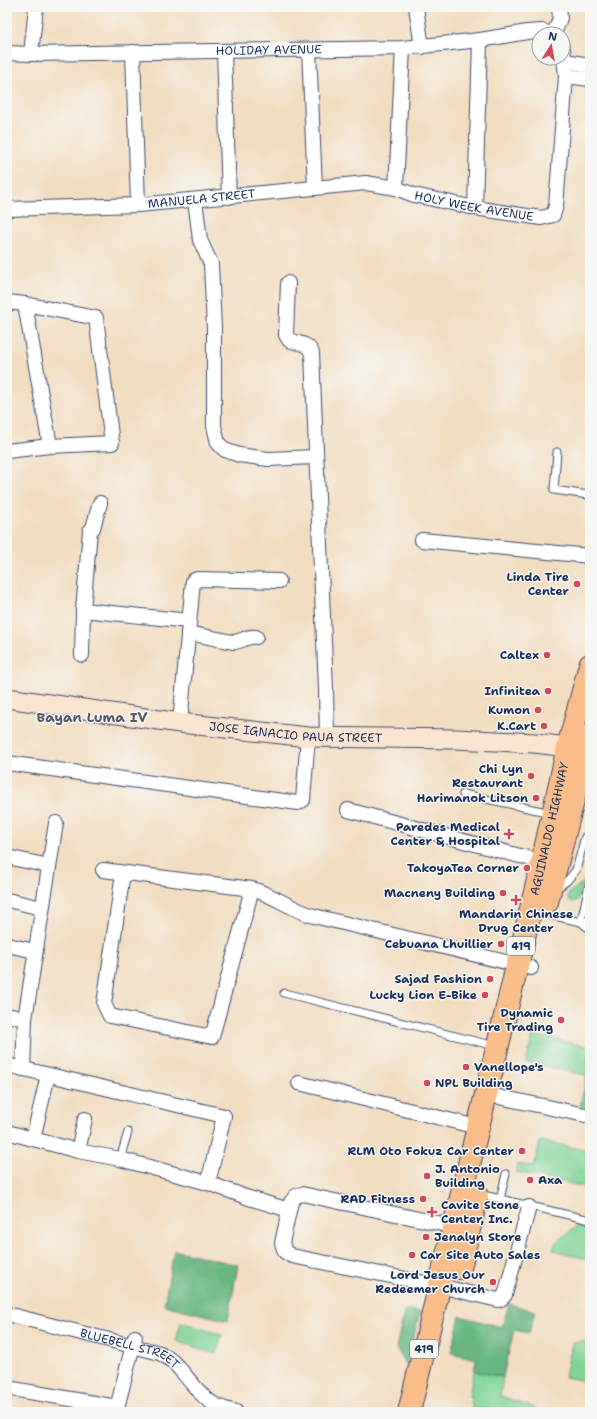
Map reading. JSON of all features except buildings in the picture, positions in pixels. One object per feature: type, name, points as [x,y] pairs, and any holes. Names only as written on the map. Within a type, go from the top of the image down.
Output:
[{"type":"highway","name":"AGUINALDO HIGHWAY","points":[[409,1412],[447,1288],[462,1228],[477,1127],[492,1096],[524,966],[541,906],[549,864],[582,739],[590,665]]},
{"type":"highway","name":"AGUINALDO HIGHWAY","points":[[549,864],[554,813],[582,739]]},
{"type":"highway","name":"AGUINALDO HIGHWAY","points":[[462,1228],[477,1194],[492,1096],[497,1046],[524,966]]},
{"type":"highway","name":"AGUINALDO HIGHWAY","points":[[425,1412],[447,1288]]},
{"type":"street","points":[[31,54],[36,7]]},
{"type":"street","points":[[416,7],[422,47]]},
{"type":"street","name":"HOLIDAY AVENUE","points":[[556,26],[560,18],[559,7]]},
{"type":"street","name":"HOLIDAY AVENUE","points":[[7,53],[31,54],[403,48],[480,40],[531,32]]},
{"type":"street","points":[[475,208],[480,40]]},
{"type":"street","points":[[396,188],[403,48]]},
{"type":"street","points":[[310,50],[315,188]]},
{"type":"street","points":[[224,51],[229,197]]},
{"type":"street","points":[[133,52],[138,205]]},
{"type":"street","points":[[571,58],[590,65]]},
{"type":"street","points":[[565,66],[566,76],[590,79]]},
{"type":"street","name":"HOLY WEEK AVENUE","points":[[396,188],[414,195],[475,208],[542,218],[553,215],[556,206],[566,76]]},
{"type":"street","name":"MANUELA STREET","points":[[7,209],[138,205],[366,183],[396,188]]},
{"type":"street","points":[[194,200],[200,240],[211,264],[214,335],[214,426],[218,443],[230,453],[245,456],[268,459],[316,457]]},
{"type":"street","points":[[288,283],[286,335],[289,340],[294,343],[304,344],[312,353],[326,689],[326,738]]},
{"type":"street","points":[[7,302],[26,304],[96,318],[112,443],[50,446],[7,451]]},
{"type":"street","points":[[26,304],[50,446]]},
{"type":"street","points":[[82,655],[83,610],[90,531],[93,528],[100,503]]},
{"type":"street","points":[[422,540],[590,556]]},
{"type":"street","points":[[180,723],[193,581],[197,579],[279,581]]},
{"type":"street","points":[[83,610],[188,627],[233,642],[247,637],[256,637]]},
{"type":"street","name":"JOSE IGNACIO PAUA STREET","points":[[7,698],[180,723],[308,737],[456,739],[535,743],[582,739]]},
{"type":"street","points":[[7,763],[298,804],[303,800],[308,737]]},
{"type":"street","points":[[348,810],[549,864]]},
{"type":"street","points":[[23,1069],[25,1019],[56,823]]},
{"type":"street","points":[[7,857],[49,866]]},
{"type":"street","points":[[103,870],[252,889],[260,891],[310,915],[524,966]]},
{"type":"street","points":[[123,873],[104,1004],[110,1016],[212,1037],[252,889]]},
{"type":"street","points":[[7,900],[42,908]]},
{"type":"street","points":[[7,945],[35,951]]},
{"type":"street","points":[[7,1015],[25,1019]]},
{"type":"street","points":[[7,1065],[224,1116],[208,1183]]},
{"type":"street","points":[[33,1139],[48,1075]]},
{"type":"street","points":[[299,1083],[477,1127]]},
{"type":"street","points":[[492,1096],[590,1116]]},
{"type":"street","points":[[78,1151],[85,1119]]},
{"type":"street","points":[[7,1132],[78,1151],[120,1159],[208,1183],[249,1198],[289,1210]]},
{"type":"street","points":[[462,1228],[302,1194],[296,1196],[291,1202],[282,1243],[285,1252],[292,1256],[447,1288],[495,1300],[503,1297],[529,1206]]},
{"type":"street","name":"BLUEBELL STREET","points":[[7,1314],[134,1342],[160,1353],[168,1358],[204,1397],[213,1404],[236,1412]]},
{"type":"street","points":[[7,1388],[116,1410],[134,1342]]},
{"type":"lane","points":[[557,452],[554,490],[588,494]]},
{"type":"lane","points":[[463,794],[554,813]]},
{"type":"lane","points":[[585,836],[576,870],[567,881],[541,906],[581,922],[586,927],[590,928]]},
{"type":"lane","points":[[581,922],[590,880]]},
{"type":"lane","points":[[581,922],[590,921]]},
{"type":"lane","points":[[284,993],[497,1046]]},
{"type":"lane","points":[[120,1159],[128,1132]]},
{"type":"lane","points":[[500,1199],[506,1174]]},
{"type":"lane","points":[[477,1194],[590,1220]]},
{"type":"green space","points":[[582,883],[578,900],[573,902],[568,899],[569,893]]},
{"type":"green space","points":[[533,1035],[590,1047],[590,1076],[526,1062]]},
{"type":"green space","points":[[587,1075],[590,1076],[590,1108],[580,1106]]},
{"type":"green space","points":[[540,1141],[590,1151],[590,1188],[516,1172],[517,1164],[534,1167]]},
{"type":"green space","points":[[581,1223],[590,1224],[590,1260],[553,1250],[556,1242]]},
{"type":"green space","points":[[174,1250],[238,1265],[228,1321],[164,1305]]},
{"type":"green space","points":[[509,1304],[535,1311],[529,1333],[514,1330],[503,1377],[474,1371],[476,1359],[451,1353],[460,1316],[502,1327]]},
{"type":"green space","points":[[405,1309],[420,1312],[406,1365],[396,1348]]},
{"type":"green space","points":[[181,1322],[222,1335],[216,1354],[176,1341]]},
{"type":"green space","points":[[590,1341],[590,1382],[565,1377],[572,1343]]},
{"type":"green space","points":[[474,1371],[503,1377],[500,1396],[537,1409],[536,1412],[472,1412],[472,1404],[469,1395]]},
{"type":"place","name":"Linda Tire Center","points":[[577,584]]},
{"type":"place","name":"Caltex","points":[[547,655]]},
{"type":"place","name":"Infinitea","points":[[548,691]]},
{"type":"place","name":"Kumon","points":[[538,710]]},
{"type":"place","name":"K.Cart","points":[[544,726]]},
{"type":"place","name":"Chi Lyn Restaurant","points":[[531,776]]},
{"type":"place","name":"Harimanok Litson","points":[[536,798]]},
{"type":"place","name":"Paredes Medical Center & Hospital","points":[[509,834]]},
{"type":"place","name":"TakoyaTea Corner","points":[[527,868]]},
{"type":"place","name":"Macneny Building","points":[[503,893]]},
{"type":"place","name":"Mandarin Chinese Drug Center","points":[[516,900]]},
{"type":"place","name":"Cebuana Lhuillier","points":[[501,944]]},
{"type":"place","name":"Sajad Fashion","points":[[490,979]]},
{"type":"place","name":"Lucky Lion E-Bike","points":[[485,995]]},
{"type":"place","name":"Dynamic Tire Trading","points":[[561,1020]]},
{"type":"place","name":"Vanellope's","points":[[466,1067]]},
{"type":"place","name":"NPL Building","points":[[427,1083]]},
{"type":"place","name":"RLM Oto Fokuz Car Center","points":[[522,1151]]},
{"type":"place","name":"J. Antonio Building","points":[[427,1176]]},
{"type":"place","name":"Axa","points":[[530,1180]]},
{"type":"place","name":"RAD Fitness","points":[[423,1199]]},
{"type":"place","name":"Cavite Stone Center, Inc.","points":[[432,1212]]},
{"type":"place","name":"Jenalyn Store","points":[[426,1237]]},
{"type":"place","name":"Car Site Auto Sales","points":[[412,1255]]},
{"type":"place","name":"Lord Jesus Our Redeemer Church","points":[[493,1282]]},
{"type":"district","name":"Bayan Luma IV","points":[[92,717]]}]
